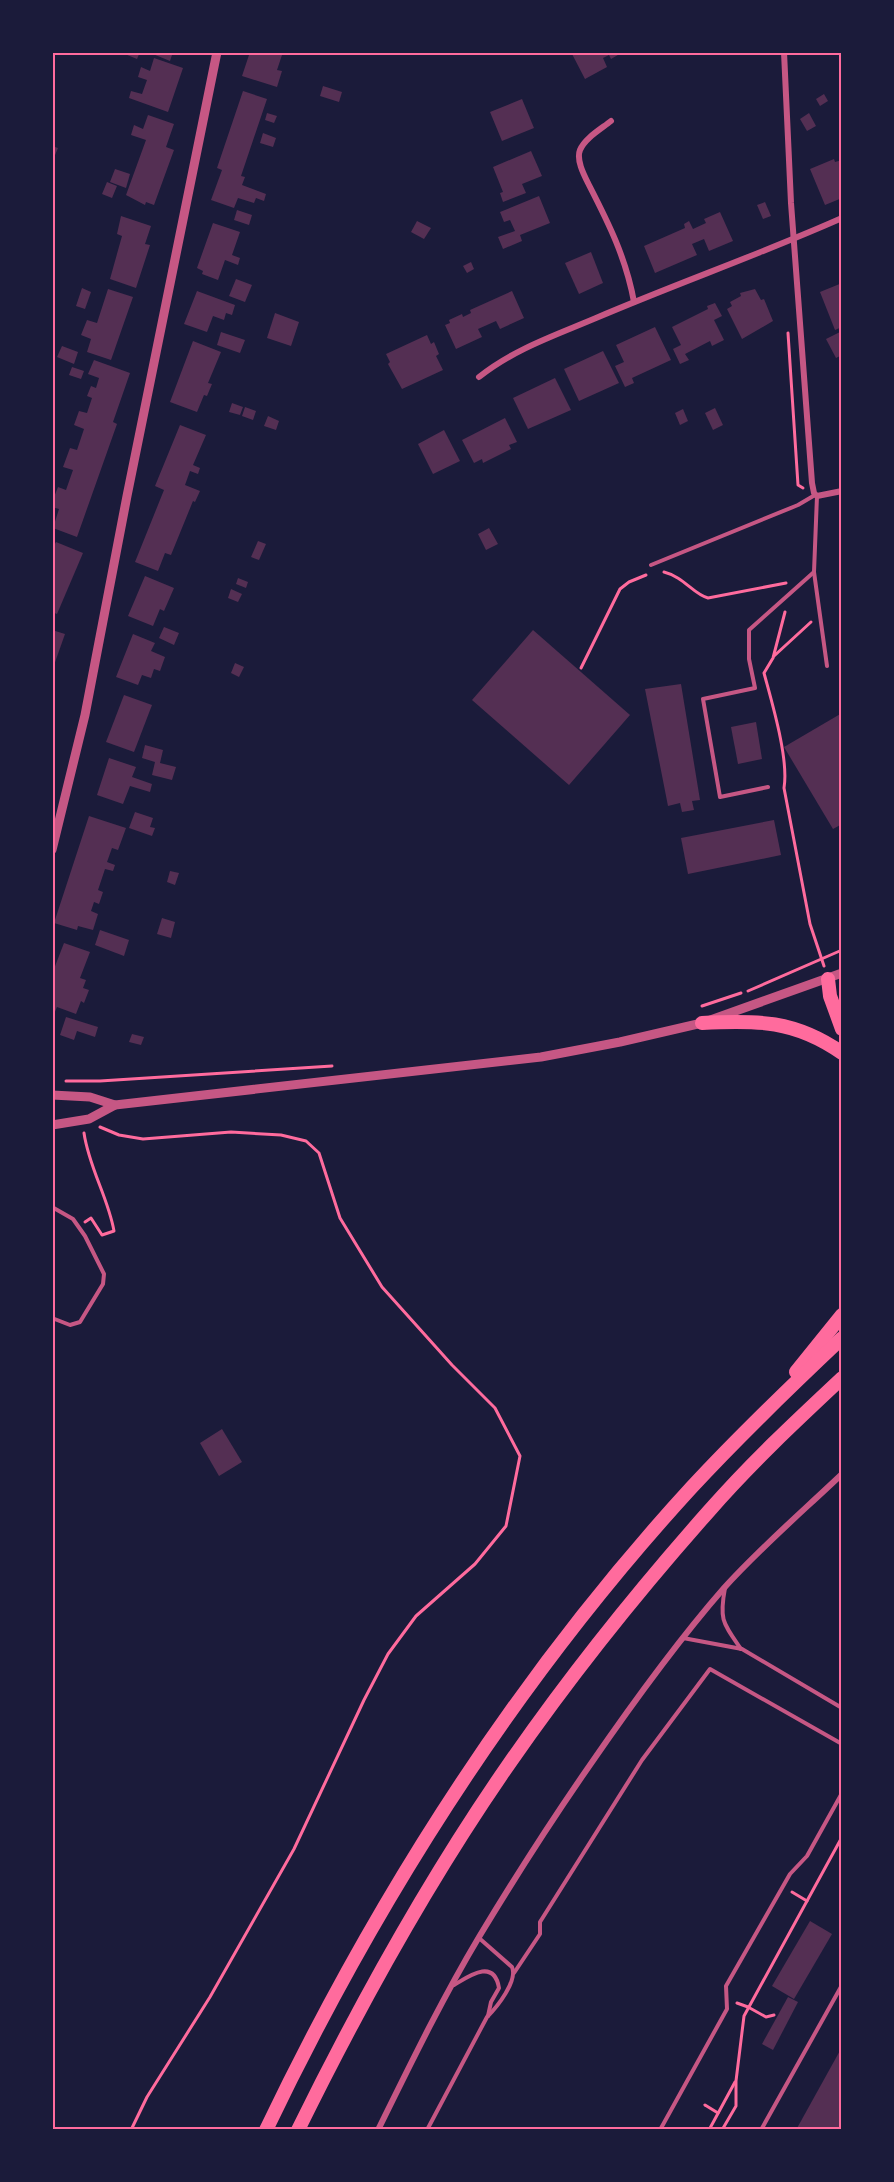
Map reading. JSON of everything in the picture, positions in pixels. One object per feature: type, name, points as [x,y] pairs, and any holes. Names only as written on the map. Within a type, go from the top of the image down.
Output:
[{"type":"highway","points":[[835,976],[842,988]]},
{"type":"highway","points":[[835,976],[830,996],[842,1029]]},
{"type":"highway","points":[[702,1023],[738,1021],[772,1024],[818,1037],[842,1053]]},
{"type":"highway","points":[[767,1408],[842,1315]]},
{"type":"highway","points":[[266,2130],[330,2002],[375,1923],[476,1761],[550,1658],[615,1575],[690,1489],[767,1408],[842,1338]]},
{"type":"highway","points":[[298,2130],[356,2016],[453,1849],[508,1764],[640,1591],[710,1509],[791,1426],[842,1378]]},
{"type":"street","points":[[52,850],[85,716],[217,52]]},
{"type":"street","points":[[784,52],[794,239],[812,483],[816,496],[842,491]]},
{"type":"street","points":[[611,121],[591,137],[580,150],[579,160],[584,175],[621,250],[629,272],[634,302]]},
{"type":"street","points":[[479,377],[495,364],[516,352],[842,218]]},
{"type":"street","points":[[52,1125],[86,1119],[115,1105],[541,1057],[620,1042],[702,1023],[835,976]]},
{"type":"street","points":[[52,1095],[90,1097],[115,1105]]},
{"type":"street","points":[[378,2130],[479,1937],[562,1805],[618,1723],[683,1638],[725,1588],[754,1557],[842,1474]]},
{"type":"lane","points":[[651,565],[798,506],[816,496]]},
{"type":"lane","points":[[816,496],[814,572],[827,666]]},
{"type":"lane","points":[[768,787],[720,797],[703,699],[755,688],[748,659],[749,630],[814,572]]},
{"type":"lane","points":[[52,1207],[73,1219],[85,1236],[104,1274],[103,1284],[80,1322],[70,1325],[52,1318]]},
{"type":"lane","points":[[725,1588],[721,1608],[723,1620],[742,1649]]},
{"type":"lane","points":[[683,1638],[742,1649],[842,1708]]},
{"type":"lane","points":[[487,2017],[497,2007],[514,1973],[540,1934],[540,1922],[621,1792],[664,1729],[710,1668],[842,1744]]},
{"type":"lane","points":[[660,2130],[727,2009],[726,1986],[790,1874],[807,1856],[842,1793]]},
{"type":"lane","points":[[479,1937],[505,1960],[514,1973]]},
{"type":"lane","points":[[427,2130],[487,2017],[491,2002],[499,1988],[495,1978],[487,1971],[481,1971],[451,1987]]},
{"type":"lane","points":[[761,2130],[842,1985]]},
{"type":"path","points":[[661,571],[684,580],[700,596],[708,598],[805,580]]},
{"type":"path","points":[[581,668],[620,589],[629,582],[654,572]]},
{"type":"path","points":[[773,658],[790,594]]},
{"type":"path","points":[[819,607],[809,624],[773,658],[764,672],[784,765],[786,776],[784,788],[810,924],[822,958],[835,976]]},
{"type":"path","points":[[693,1010],[747,992],[842,950]]},
{"type":"path","points":[[64,1081],[123,1080],[333,1066]]},
{"type":"path","points":[[86,1119],[87,1152],[95,1178],[110,1209],[114,1231],[102,1235],[91,1218]]},
{"type":"path","points":[[86,1119],[108,1131],[143,1139],[209,1133],[254,1133],[298,1137],[311,1144],[319,1153],[340,1218],[382,1287],[452,1365],[495,1408],[520,1456],[506,1526],[475,1564],[416,1616],[388,1654],[294,1850],[210,1997],[147,2097],[131,2130]]},
{"type":"path","points":[[722,2130],[735,2106],[741,2025],[748,2007],[842,1837]]},
{"type":"path","points":[[783,1887],[807,1901]]},
{"type":"path","points":[[726,1999],[748,2007],[766,2018],[774,2015]]},
{"type":"path","points":[[709,2130],[736,2081]]},
{"type":"path","points":[[705,2105],[718,2113]]},
{"type":"building","points":[[120,52],[140,52],[137,59]]},
{"type":"building","points":[[148,52],[173,52],[170,61]]},
{"type":"building","points":[[250,52],[283,52],[277,70],[282,71],[277,87],[242,76]]},
{"type":"building","points":[[571,52],[623,52],[611,59],[609,55],[603,58],[607,67],[585,79]]},
{"type":"building","points":[[154,58],[183,68],[168,112],[129,98],[131,91],[142,94],[147,80],[138,77],[141,67],[150,71]]},
{"type":"building","points":[[323,86],[342,92],[339,102],[320,96]]},
{"type":"building","points":[[243,91],[267,99],[241,176],[245,177],[242,185],[266,194],[264,201],[256,198],[254,203],[238,198],[234,208],[211,200],[222,170],[217,168]]},
{"type":"building","points":[[824,94],[828,101],[820,106],[816,99]]},
{"type":"building","points":[[522,99],[534,128],[502,141],[490,112]]},
{"type":"building","points":[[267,113],[277,116],[274,123],[265,120]]},
{"type":"building","points":[[809,113],[816,126],[807,131],[800,119]]},
{"type":"building","points":[[148,115],[174,124],[166,147],[174,150],[154,205],[146,202],[145,205],[126,195],[146,140],[131,135],[134,125],[143,129]]},
{"type":"building","points":[[263,133],[276,138],[273,147],[260,143]]},
{"type":"building","points":[[52,146],[58,148],[53,160],[52,160]]},
{"type":"building","points":[[531,151],[542,176],[522,184],[526,193],[503,202],[500,193],[503,192],[493,167]]},
{"type":"building","points":[[834,159],[835,162],[842,160],[842,198],[825,205],[810,169]]},
{"type":"building","points":[[115,169],[130,174],[126,188],[110,182]]},
{"type":"building","points":[[107,182],[117,186],[112,198],[102,194]]},
{"type":"building","points":[[539,196],[550,223],[520,235],[522,241],[503,249],[498,237],[515,231],[510,220],[504,222],[500,212]]},
{"type":"building","points":[[765,202],[771,216],[763,219],[757,205]]},
{"type":"building","points":[[237,210],[252,215],[249,225],[234,220]]},
{"type":"building","points":[[720,212],[733,241],[709,251],[704,239],[692,244],[697,255],[655,273],[644,246],[685,228],[684,224],[689,221],[693,229],[706,223],[704,219]]},
{"type":"building","points":[[121,216],[151,226],[145,244],[150,245],[136,288],[110,279],[122,236],[117,234]]},
{"type":"building","points":[[417,221],[431,228],[424,239],[411,232]]},
{"type":"building","points":[[213,223],[240,232],[232,255],[240,258],[238,265],[225,260],[218,280],[202,274],[203,271],[197,268]]},
{"type":"building","points":[[591,252],[603,283],[579,294],[565,263]]},
{"type":"building","points":[[471,262],[474,269],[467,273],[463,266]]},
{"type":"building","points":[[236,279],[252,285],[245,302],[229,296]]},
{"type":"building","points":[[842,283],[842,327],[835,330],[820,292]]},
{"type":"building","points":[[82,288],[91,292],[85,309],[76,306]]},
{"type":"building","points":[[108,289],[133,297],[111,360],[87,352],[91,339],[81,335],[87,320],[97,323]]},
{"type":"building","points":[[755,289],[761,300],[764,299],[773,321],[742,339],[727,309],[732,306],[730,302],[741,296],[740,293]]},
{"type":"building","points":[[197,291],[235,305],[232,315],[226,313],[224,320],[213,316],[207,332],[184,324]]},
{"type":"building","points":[[512,291],[524,318],[500,329],[496,321],[478,329],[482,337],[456,349],[445,325],[450,323],[449,320],[462,314],[463,317],[471,313],[470,310]]},
{"type":"building","points":[[715,303],[722,316],[714,320],[724,340],[712,346],[710,341],[685,354],[689,360],[680,364],[673,349],[681,345],[672,327],[708,309],[707,306]]},
{"type":"building","points":[[275,313],[299,322],[291,346],[267,338]]},
{"type":"building","points":[[655,327],[671,360],[632,378],[634,383],[625,387],[615,366],[624,362],[616,345]]},
{"type":"building","points":[[221,332],[245,340],[240,353],[217,345]]},
{"type":"building","points":[[840,332],[842,355],[836,358],[826,339]]},
{"type":"building","points":[[427,335],[431,344],[434,342],[439,354],[436,356],[443,370],[402,389],[388,364],[390,362],[386,354]]},
{"type":"building","points":[[193,341],[221,352],[208,383],[212,384],[207,396],[204,395],[197,412],[170,402]]},
{"type":"building","points":[[62,346],[78,352],[74,364],[57,357]]},
{"type":"building","points":[[603,351],[619,383],[579,401],[564,369]]},
{"type":"building","points":[[94,360],[130,373],[113,422],[117,424],[77,537],[53,528],[59,509],[52,507],[52,502],[58,487],[66,490],[73,470],[63,467],[70,448],[77,450],[84,429],[74,425],[79,411],[87,413],[92,398],[87,396],[91,386],[96,388],[99,378],[88,374]]},
{"type":"building","points":[[72,367],[84,371],[81,379],[69,375]]},
{"type":"building","points":[[555,378],[571,410],[528,429],[513,398]]},
{"type":"building","points":[[232,403],[243,407],[240,415],[229,412]]},
{"type":"building","points":[[245,407],[256,411],[253,420],[242,416]]},
{"type":"building","points":[[715,408],[723,425],[713,430],[705,413]]},
{"type":"building","points":[[683,409],[688,421],[680,425],[675,413]]},
{"type":"building","points":[[268,416],[279,421],[276,430],[264,426]]},
{"type":"building","points":[[505,418],[517,442],[509,445],[511,449],[483,463],[482,459],[474,463],[462,440]]},
{"type":"building","points":[[180,425],[206,435],[193,465],[200,468],[198,474],[190,471],[185,485],[200,491],[195,502],[193,501],[171,555],[165,553],[158,571],[135,562],[164,490],[155,486]]},
{"type":"building","points":[[444,430],[460,461],[433,474],[418,444]]},
{"type":"building","points":[[489,528],[498,544],[486,550],[478,534]]},
{"type":"building","points":[[258,541],[266,544],[259,560],[251,557]]},
{"type":"building","points":[[56,542],[83,553],[57,614],[52,612],[52,549]]},
{"type":"building","points":[[145,576],[174,588],[164,611],[160,609],[153,626],[128,616]]},
{"type":"building","points":[[238,578],[248,582],[246,588],[236,584]]},
{"type":"building","points":[[231,589],[242,594],[238,602],[228,598]]},
{"type":"building","points":[[164,627],[179,633],[174,645],[159,638]]},
{"type":"building","points":[[52,630],[65,634],[53,668],[52,668]]},
{"type":"building","points":[[533,630],[630,715],[569,785],[472,700]]},
{"type":"building","points":[[133,634],[155,643],[151,651],[165,657],[160,671],[154,669],[151,678],[142,675],[138,685],[116,677]]},
{"type":"building","points":[[235,663],[244,667],[239,677],[231,673]]},
{"type":"building","points":[[681,684],[700,800],[692,801],[694,810],[682,812],[680,803],[668,806],[645,689]]},
{"type":"building","points":[[124,695],[152,705],[134,752],[106,742]]},
{"type":"building","points":[[842,713],[842,824],[833,829],[784,747]]},
{"type":"building","points":[[756,722],[762,759],[738,764],[731,727]]},
{"type":"building","points":[[145,745],[163,750],[160,763],[176,767],[172,780],[152,775],[155,762],[142,758]]},
{"type":"building","points":[[109,758],[136,767],[132,777],[152,784],[150,792],[130,786],[123,804],[97,795]]},
{"type":"building","points":[[135,812],[153,818],[150,827],[155,828],[152,836],[129,828]]},
{"type":"building","points":[[89,816],[126,828],[118,850],[112,848],[107,862],[115,865],[113,871],[105,869],[98,890],[103,892],[99,904],[94,902],[91,911],[98,914],[93,930],[78,926],[77,930],[54,923]]},
{"type":"building","points":[[774,820],[781,855],[688,874],[681,838]]},
{"type":"building","points":[[170,871],[179,873],[175,885],[167,882]]},
{"type":"building","points":[[162,918],[175,922],[171,938],[157,934]]},
{"type":"building","points":[[100,930],[129,940],[124,956],[95,945]]},
{"type":"building","points":[[64,943],[90,952],[80,978],[86,980],[83,988],[89,990],[76,1014],[57,1007],[54,1014],[52,1013],[52,974]]},
{"type":"building","points":[[66,1017],[98,1027],[95,1037],[77,1031],[74,1040],[60,1035]]},
{"type":"building","points":[[132,1034],[144,1037],[141,1045],[129,1042]]},
{"type":"building","points":[[222,1429],[242,1462],[219,1476],[200,1443]]},
{"type":"building","points":[[810,1921],[832,1934],[794,1999],[772,1986]]},
{"type":"building","points":[[788,1997],[798,2002],[773,2050],[762,2044]]},
{"type":"building","points":[[842,2047],[842,2130],[796,2130]]}]
